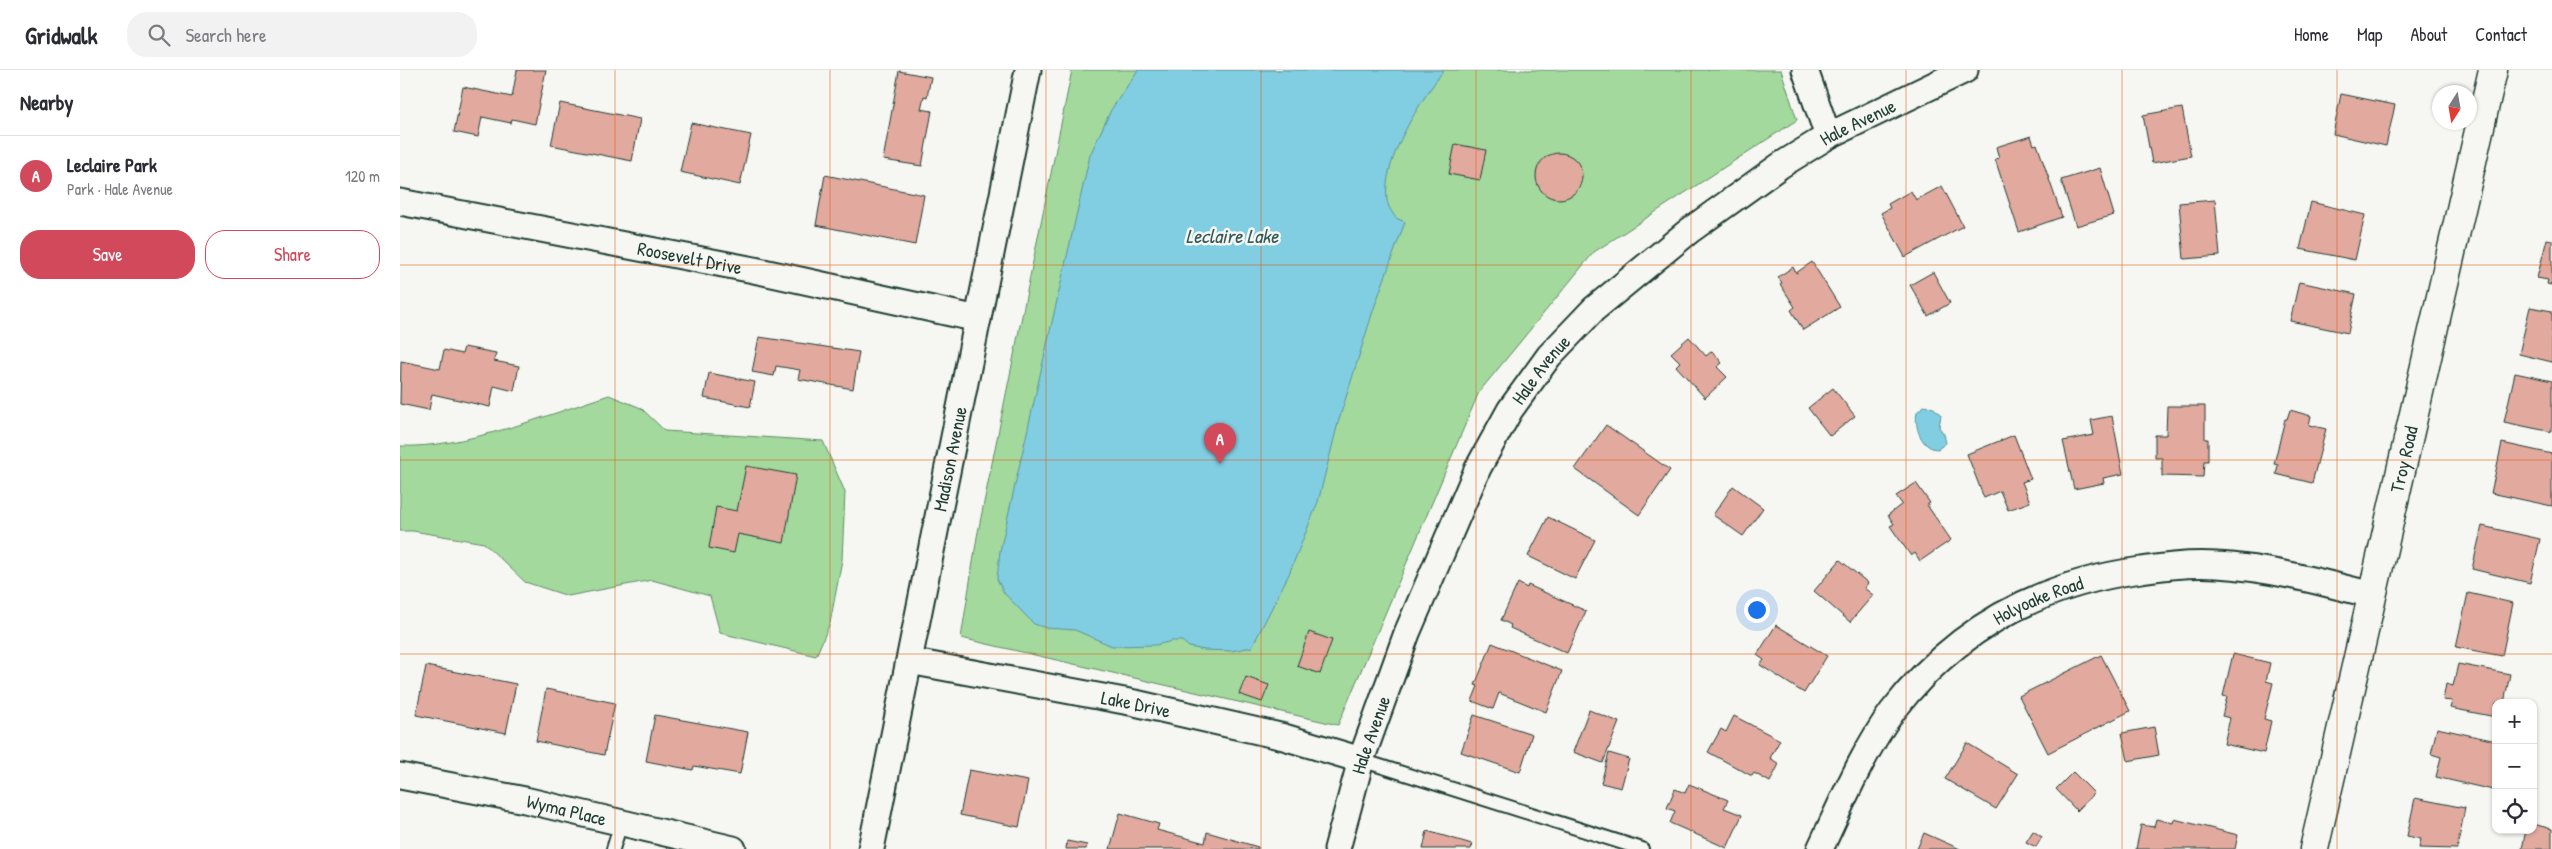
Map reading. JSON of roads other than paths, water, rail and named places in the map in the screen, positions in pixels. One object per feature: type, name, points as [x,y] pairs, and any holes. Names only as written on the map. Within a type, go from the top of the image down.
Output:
[{"type":"main road","name":"Troy Road","points":[[2314,849],[2493,70]]},
{"type":"street","name":"Madison Avenue","points":[[871,849],[1028,70]]},
{"type":"street","points":[[1805,70],[1828,136]]},
{"type":"street","name":"Hale Avenue","points":[[1337,849],[1361,760],[1407,633],[1478,468],[1510,410],[1549,356],[1594,308],[1689,231],[1781,165],[1828,136],[1965,70]]},
{"type":"street","name":"Roosevelt Drive","points":[[400,202],[754,270],[978,319]]},
{"type":"street","name":"Holyoake Road","points":[[1820,849],[1861,764],[1892,713],[1931,667],[1970,634],[2012,608],[2068,585],[2113,574],[2164,566],[2207,565],[2276,571],[2372,595]]},
{"type":"street","name":"Lake Drive","points":[[909,661],[1135,703],[1284,737],[1361,760]]},
{"type":"street","name":"Wyma Place","points":[[400,776],[525,800],[733,849]]},
{"type":"lane","points":[[1361,760],[1642,849]]},
{"type":"lane","points":[[612,849],[622,823]]},
{"type":"water","name":"Leclaire Lake","points":[[1138,70],[1444,70],[1414,114],[1390,167],[1387,200],[1396,218],[1405,222],[1374,308],[1338,423],[1318,502],[1289,574],[1252,647],[1232,651],[1204,650],[1189,647],[1182,641],[1172,641],[1156,645],[1112,646],[1075,630],[1046,628],[1034,624],[1004,593],[997,579],[1000,551],[1090,155],[1111,110]]},
{"type":"water","points":[[1924,406],[1934,408],[1941,415],[1939,427],[1944,434],[1946,443],[1938,449],[1927,445],[1918,430],[1917,412]]},
{"type":"place","name":"Leclaire Park","points":[[1220,464]]}]
